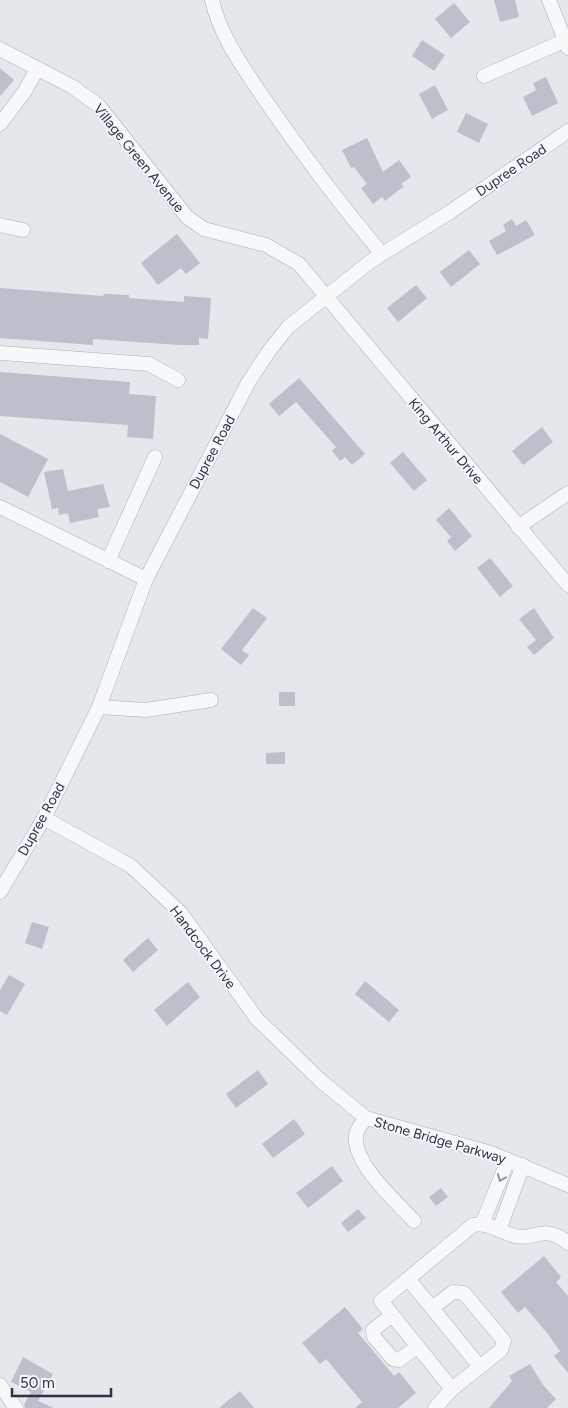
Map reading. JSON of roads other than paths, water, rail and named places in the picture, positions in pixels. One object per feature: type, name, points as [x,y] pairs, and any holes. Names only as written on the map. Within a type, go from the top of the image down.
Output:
[{"type":"street","points":[[212,0],[216,18],[239,61],[287,132],[382,254]]},
{"type":"street","points":[[484,76],[566,45],[549,0]]},
{"type":"street","name":"Village Green Avenue","points":[[0,49],[73,87],[99,106],[187,216],[204,229],[266,245],[299,264],[326,296]]},
{"type":"street","points":[[0,124],[25,91],[37,69]]},
{"type":"street","name":"Dupree Road","points":[[0,892],[44,818],[99,707],[146,579],[248,383],[288,327],[382,254],[450,212],[568,131]]},
{"type":"street","points":[[0,225],[23,230]]},
{"type":"street","name":"King Arthur Drive","points":[[326,296],[568,585]]},
{"type":"street","points":[[0,353],[149,364],[178,380]]},
{"type":"street","points":[[108,560],[155,457]]},
{"type":"street","points":[[518,527],[568,493]]},
{"type":"street","points":[[0,507],[146,579]]},
{"type":"street","points":[[99,707],[146,710],[211,700]]},
{"type":"street","name":"Handcock Drive","points":[[44,818],[131,866],[181,913],[257,1019],[321,1081]]},
{"type":"street","name":"Stone Bridge Parkway","points":[[321,1081],[366,1118],[491,1153],[568,1185]]},
{"type":"street","points":[[366,1118],[356,1132],[356,1144],[364,1165],[414,1221]]},
{"type":"street","points":[[482,1224],[508,1160]]},
{"type":"street","points":[[499,1230],[523,1165]]},
{"type":"street","points":[[452,1389],[391,1316],[381,1301],[473,1225],[482,1224],[517,1236],[550,1233],[568,1243]]},
{"type":"street","points":[[408,1279],[480,1367]]},
{"type":"street","points":[[432,1308],[453,1292],[464,1293],[504,1341],[501,1350],[452,1389],[435,1408]]},
{"type":"street","points":[[391,1316],[373,1330],[374,1337],[386,1352],[393,1359],[399,1360],[417,1346]]},
{"type":"street","points":[[0,1385],[16,1408]]}]
